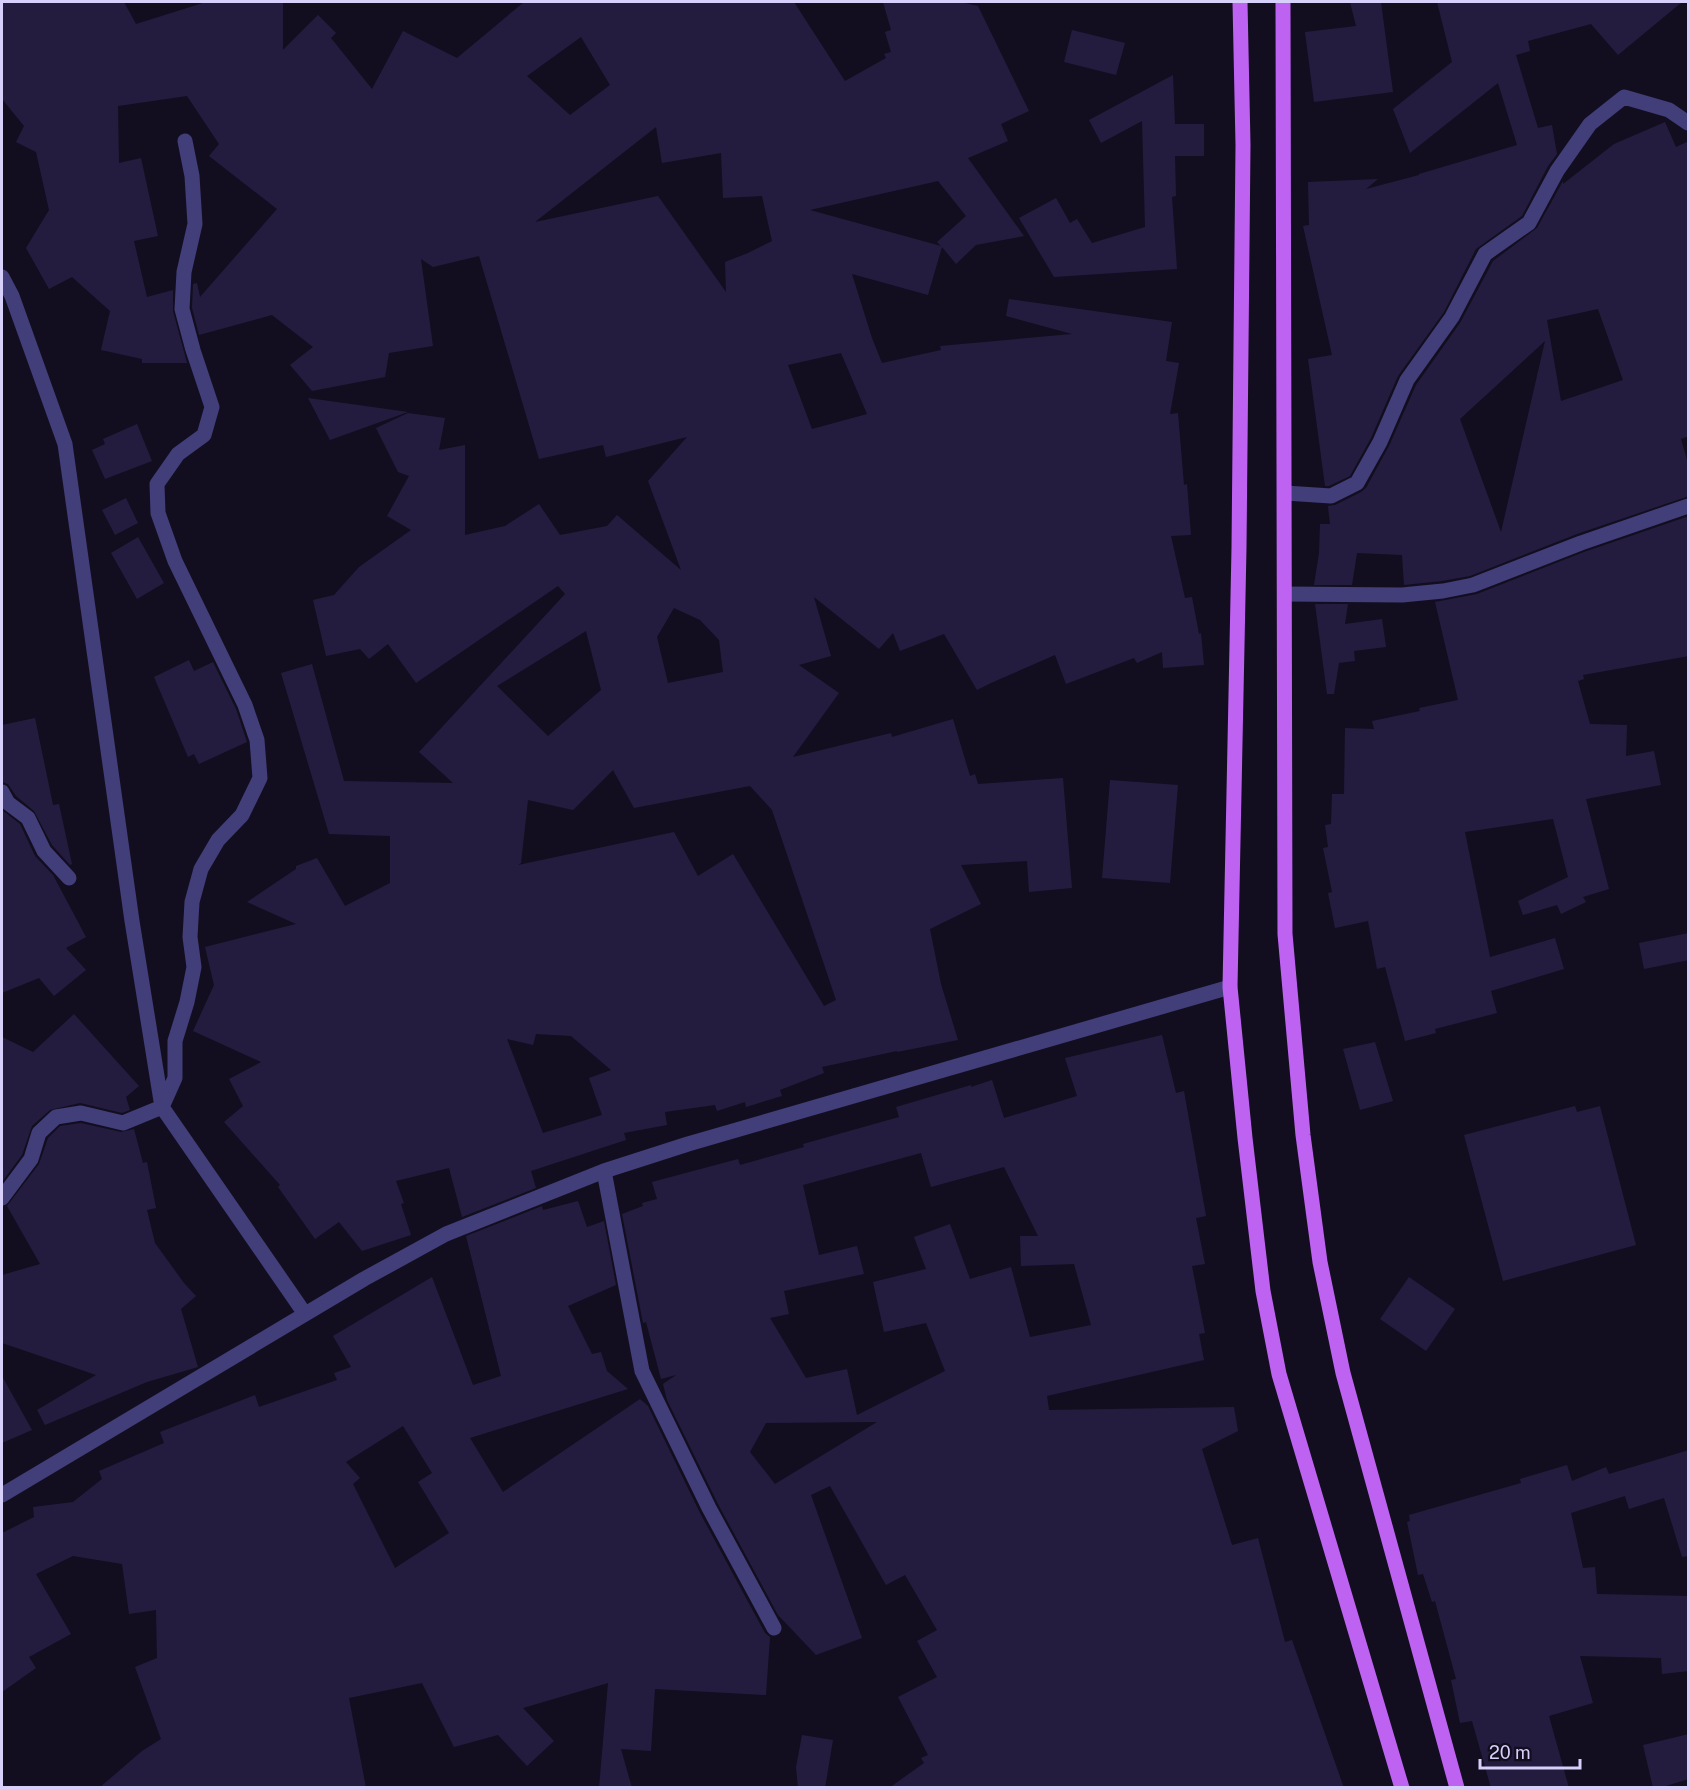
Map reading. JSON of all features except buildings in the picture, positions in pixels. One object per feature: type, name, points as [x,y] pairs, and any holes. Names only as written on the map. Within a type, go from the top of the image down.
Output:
[{"type":"main road","points":[[1240,2],[1243,145],[1239,524],[1230,987],[1263,1291],[1279,1374],[1402,1788]]},
{"type":"main road","points":[[1283,2],[1285,934],[1303,1135],[1320,1262],[1343,1373],[1457,1788]]},
{"type":"street","points":[[1285,493],[1331,496],[1357,483],[1380,442],[1407,380],[1452,317],[1485,254],[1529,223],[1557,171],[1590,124],[1624,97],[1669,110],[1689,123]]},
{"type":"street","points":[[2,1198],[31,1159],[39,1133],[56,1117],[81,1113],[123,1123],[162,1107],[175,1078],[175,1041],[194,968],[190,937],[192,902],[201,869],[218,840],[242,815],[260,778],[257,740],[245,705],[175,561],[158,513],[157,484],[178,454],[204,435],[212,406],[182,309],[184,272],[195,224],[192,176],[185,141]]},
{"type":"street","points":[[2,277],[12,296],[65,444],[132,921],[162,1107],[305,1314]]},
{"type":"street","points":[[1285,594],[1402,595],[1473,585],[1581,543],[1689,506]]},
{"type":"street","points":[[2,792],[8,803],[28,818],[44,851],[69,878]]},
{"type":"street","points":[[2,1495],[364,1279],[446,1234],[604,1171],[688,1144],[1230,987]]},
{"type":"street","points":[[604,1171],[642,1371],[709,1508],[774,1628]]}]
